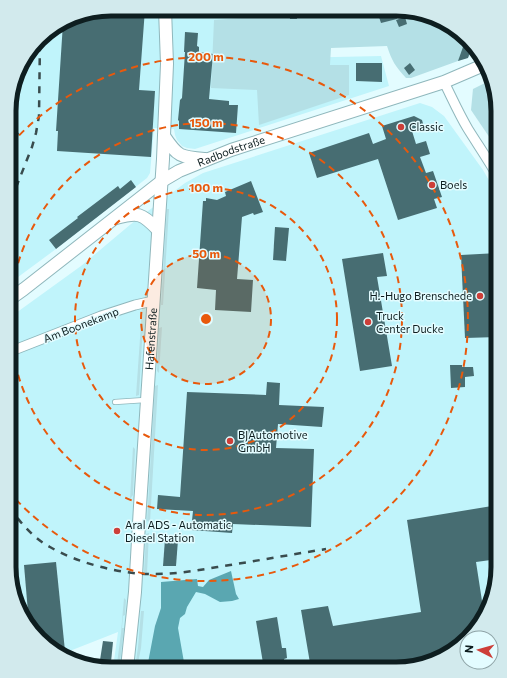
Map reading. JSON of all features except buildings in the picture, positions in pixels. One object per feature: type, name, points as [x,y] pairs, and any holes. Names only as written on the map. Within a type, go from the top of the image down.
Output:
[{"type":"street","name":"Hafenstraße","points":[[128,662],[135,592],[162,181],[167,64],[165,16]]},
{"type":"street","name":"Radbodstraße","points":[[16,295],[113,218],[162,181],[179,171],[231,150],[444,82],[480,67]]},
{"type":"street","points":[[444,82],[468,128],[491,165]]},
{"type":"street","points":[[164,136],[171,147],[182,156],[186,158],[209,159]]},
{"type":"street","points":[[113,218],[129,215],[140,215],[147,219],[158,230]]},
{"type":"street","name":"Am Boonekamp","points":[[16,349],[135,304],[153,301]]},
{"type":"lane","points":[[116,402],[147,400]]},
{"type":"shaded area","points":[[105,16],[245,16],[247,59],[381,56],[389,86],[195,149],[182,146],[177,140],[174,129],[154,128],[150,173],[147,178],[16,279],[16,111],[19,86],[32,58],[48,40],[63,29],[80,21]]},
{"type":"shaded area","points":[[396,16],[421,19],[449,32],[471,52],[469,57],[411,78],[406,78],[394,63],[387,46],[331,48],[330,65],[349,65],[349,95],[259,125],[257,90],[211,88],[214,20],[256,17]]},
{"type":"shaded area","points":[[487,82],[491,111],[491,140],[471,110],[473,89]]},
{"type":"shaded area","points":[[420,103],[432,107],[444,116],[483,170],[491,184],[491,573],[486,598],[475,620],[467,630],[459,630],[459,638],[449,646],[421,659],[396,662],[114,662],[118,632],[68,652],[48,638],[32,620],[21,598],[16,573],[16,313],[81,266],[131,224],[185,183],[203,173]]},
{"type":"shaded area","points":[[167,209],[169,209],[163,305],[161,305]]},
{"type":"shaded area","points":[[141,324],[143,324],[139,395],[136,396]]},
{"type":"shaded area","points":[[162,327],[159,373],[157,371],[159,328]]},
{"type":"shaded area","points":[[158,385],[150,522],[147,521],[155,386]]},
{"type":"shaded area","points":[[133,447],[135,449],[133,495],[130,499]]},
{"type":"shaded area","points":[[149,533],[147,573],[144,572],[146,534]]},
{"type":"shaded area","points":[[231,571],[236,594],[239,599],[220,602],[205,594],[196,592],[187,607],[185,614],[180,618],[178,628],[184,662],[148,662],[155,626],[161,608],[161,582],[197,579],[198,586],[203,587],[209,580]]},
{"type":"shaded area","points":[[124,598],[126,600],[125,615],[123,616],[122,628],[124,628],[120,662],[117,662]]},
{"type":"shaded area","points":[[141,611],[144,611],[141,648],[138,662],[136,662]]},
{"type":"railway","points":[[16,187],[32,147],[39,116],[40,48]]},
{"type":"railway","points":[[16,516],[32,534],[61,553],[101,567],[142,574],[183,572],[326,549]]},
{"type":"place","name":"Classic","points":[[401,127]]},
{"type":"place","name":"Boels","points":[[432,185]]},
{"type":"place","name":"H.-Hugo Brenschede","points":[[480,296]]},
{"type":"place","name":"Truck Center Ducke","points":[[368,322]]},
{"type":"place","name":"BJAutomotive GmbH","points":[[230,441]]},
{"type":"place","name":"Aral ADS - Automatic Diesel Station","points":[[117,531]]}]
